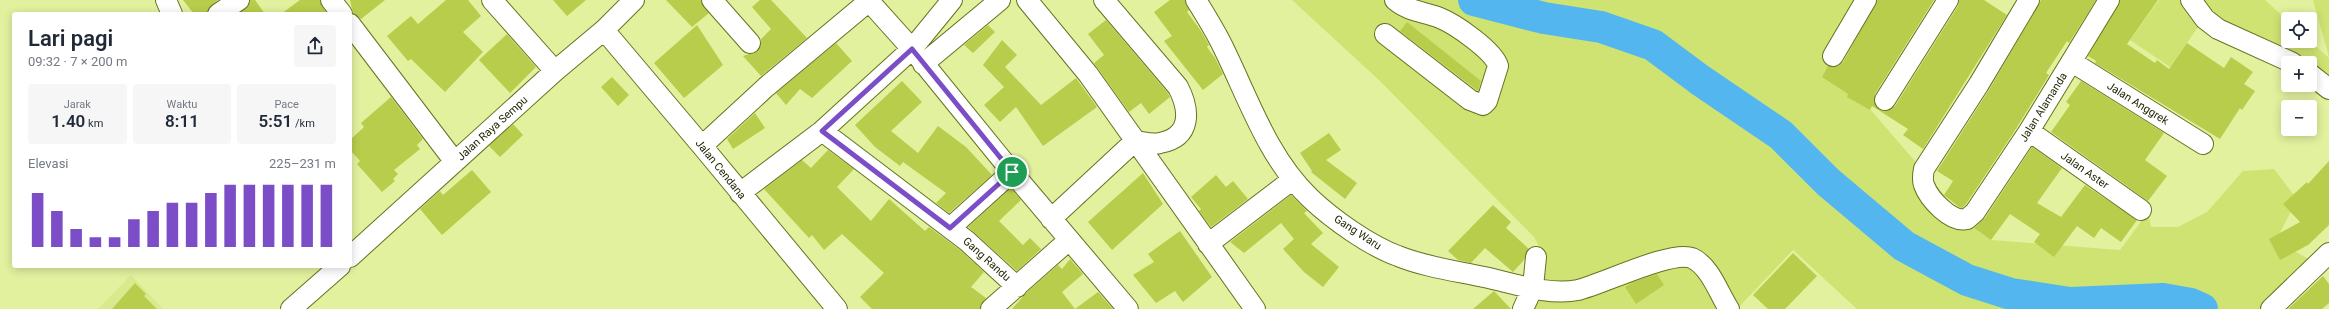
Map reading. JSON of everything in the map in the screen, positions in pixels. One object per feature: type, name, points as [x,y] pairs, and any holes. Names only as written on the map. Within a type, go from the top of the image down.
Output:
[{"type":"street","points":[[166,0],[171,12]]},
{"type":"street","points":[[221,12],[239,0]]},
{"type":"street","points":[[331,0],[340,12]]},
{"type":"street","points":[[492,0],[556,71]]},
{"type":"street","name":"Jalan Raya Sempu","points":[[352,255],[556,71],[604,30],[634,0]]},
{"type":"street","points":[[712,0],[750,43]]},
{"type":"street","points":[[702,146],[766,87],[868,0],[918,56],[1051,219],[1128,309]]},
{"type":"street","points":[[918,56],[952,0]]},
{"type":"street","points":[[740,193],[918,56],[1000,0]]},
{"type":"street","points":[[1027,0],[1088,74],[1255,309]]},
{"type":"street","points":[[1104,0],[1162,66],[1178,87],[1186,103],[1188,115],[1184,126],[1176,136],[1159,144],[1135,141]]},
{"type":"street","name":"Gang Waru","points":[[1196,0],[1224,49],[1256,118],[1292,180],[1311,199],[1344,224],[1398,256],[1431,266],[1548,291],[1576,290],[1607,282],[1633,271],[1683,256],[1693,258],[1710,276],[1729,309]]},
{"type":"street","points":[[1386,34],[1470,100],[1483,105],[1487,101],[1498,66],[1492,55],[1450,23],[1408,8],[1395,0]]},
{"type":"street","points":[[1833,56],[1866,0]]},
{"type":"street","points":[[1885,100],[1948,0]]},
{"type":"street","name":"Jalan Alamanda","points":[[2029,0],[1979,84],[1924,169],[1924,185],[1942,208],[1963,220],[1975,212],[2030,130],[2109,0]]},
{"type":"street","points":[[2191,0],[2205,19],[2218,29],[2281,58]]},
{"type":"street","points":[[352,27],[455,162]]},
{"type":"street","name":"Jalan Cendana","points":[[604,30],[836,309]]},
{"type":"street","name":"Jalan Anggrek","points":[[2072,62],[2203,144]]},
{"type":"street","points":[[2317,80],[2329,89]]},
{"type":"street","name":"Jalan Aster","points":[[2030,130],[2141,210]]},
{"type":"street","name":"Gang Randu","points":[[822,131],[950,228],[1017,287]]},
{"type":"street","points":[[1051,219],[1135,141]]},
{"type":"street","points":[[950,228],[1012,172]]},
{"type":"street","points":[[1208,244],[1292,180]]},
{"type":"street","points":[[991,309],[1069,240]]},
{"type":"street","points":[[2271,309],[2329,253]]},
{"type":"street","points":[[1522,309],[1533,287],[1536,257]]},
{"type":"street","points":[[291,309],[338,268]]},
{"type":"shaded area","points":[[1292,0],[1867,0],[1832,65],[1971,226],[1991,240],[2120,250],[2148,212],[2151,227],[2178,227],[2207,212],[2243,171],[2274,169],[2297,199],[2276,241],[2314,262],[2263,309],[1857,309],[1793,250],[1737,309],[1520,309],[1542,252],[1534,237],[1380,81]]},
{"type":"shaded area","points":[[2159,0],[2265,0],[2281,15],[2281,48],[2317,47],[2329,58],[2329,92],[2317,83],[2317,56],[2281,56],[2281,59],[2203,20],[2170,67],[2130,40]]},
{"type":"shaded area","points":[[2313,0],[2329,0],[2329,57],[2317,12]]},
{"type":"shaded area","points":[[131,275],[163,309],[98,309]]},
{"type":"building","points":[[183,0],[218,0],[208,9],[207,12],[192,12]]},
{"type":"building","points":[[250,0],[255,0],[264,12],[241,12],[249,5]]},
{"type":"building","points":[[300,0],[320,0],[326,12],[284,12]]},
{"type":"building","points":[[350,0],[385,0],[361,19],[353,13]]},
{"type":"building","points":[[446,0],[468,0],[481,16],[463,32],[483,52],[445,92],[411,59],[408,61],[387,36],[411,16],[418,24]]},
{"type":"building","points":[[553,0],[586,0],[567,16]]},
{"type":"building","points":[[666,0],[701,0],[709,13],[692,27]]},
{"type":"building","points":[[760,0],[771,0],[807,38],[761,76],[743,56],[758,51],[761,46],[761,39],[771,29],[752,7]]},
{"type":"building","points":[[1170,0],[1185,0],[1189,10],[1187,12],[1201,31],[1209,45],[1207,47],[1215,58],[1223,74],[1203,90],[1164,41],[1172,36],[1154,12]]},
{"type":"building","points":[[1877,0],[1934,0],[1875,94],[1875,105],[1884,111],[1895,106],[1958,6],[1959,0],[1984,0],[2007,15],[1923,149],[1903,135],[1908,129],[1872,106],[1870,110],[1847,97],[1848,94],[1822,77],[1828,66],[1838,66],[1843,62]]},
{"type":"building","points":[[2041,0],[2096,0],[2069,43],[2067,41],[2046,73],[2049,75],[2014,132],[1966,204],[1962,208],[1959,207],[1944,195],[1953,181],[1937,171],[1989,90]]},
{"type":"building","points":[[2120,0],[2158,0],[2127,44],[2155,63],[2157,60],[2169,69],[2187,43],[2224,68],[2231,57],[2253,72],[2244,84],[2255,91],[2242,110],[2240,108],[2220,139],[2095,63],[2096,61],[2088,56]]},
{"type":"building","points":[[1106,20],[1170,97],[1149,114],[1141,103],[1129,112],[1094,63],[1104,55],[1088,34]]},
{"type":"building","points":[[1407,22],[1481,81],[1478,91],[1400,31]]},
{"type":"building","points":[[697,25],[723,65],[684,98],[654,63]]},
{"type":"building","points":[[988,25],[995,32],[973,53],[964,45]]},
{"type":"building","points":[[507,34],[536,67],[510,93],[479,60]]},
{"type":"building","points":[[1002,40],[1017,55],[1005,67],[1041,105],[1076,78],[1097,107],[1043,146],[1016,107],[1000,122],[984,105],[1004,87],[983,65]]},
{"type":"building","points":[[836,43],[852,61],[812,98],[800,89],[786,105],[776,93]]},
{"type":"building","points":[[612,77],[629,95],[618,106],[601,87]]},
{"type":"building","points":[[902,81],[922,102],[891,131],[918,153],[938,126],[966,147],[992,175],[949,213],[936,203],[946,193],[903,162],[900,166],[875,147],[855,125]]},
{"type":"building","points":[[2081,81],[2164,133],[2145,160],[2167,176],[2148,201],[2051,132],[2070,105],[2066,102]]},
{"type":"building","points":[[391,97],[423,139],[417,145],[420,149],[394,170],[398,174],[393,179],[395,181],[382,192],[357,164],[360,161],[352,152],[352,138],[364,127],[361,123]]},
{"type":"building","points":[[755,113],[765,128],[733,149],[727,139]]},
{"type":"building","points":[[513,124],[523,135],[500,157],[489,146]]},
{"type":"building","points":[[1329,133],[1341,150],[1326,160],[1357,183],[1345,199],[1311,172],[1312,171],[1300,153]]},
{"type":"building","points":[[2032,147],[2062,168],[2037,203],[2061,217],[2085,185],[2137,220],[2121,242],[2101,228],[2094,238],[2077,226],[2054,257],[2034,242],[2040,234],[2010,214],[1991,240],[1974,228],[1985,218]]},
{"type":"building","points":[[828,150],[854,169],[837,187],[871,221],[889,199],[925,231],[929,227],[960,250],[984,272],[971,287],[986,298],[980,309],[872,309],[860,297],[884,273],[842,234],[824,250],[812,235],[809,238],[764,189],[802,160],[811,168]]},
{"type":"building","points":[[2329,161],[2329,225],[2308,245],[2280,260],[2269,239],[2300,222],[2283,204],[2307,182],[2308,184]]},
{"type":"building","points":[[472,170],[491,192],[442,235],[420,209],[440,191],[443,195]]},
{"type":"building","points":[[1143,173],[1163,204],[1112,250],[1088,222]]},
{"type":"building","points":[[1216,175],[1226,187],[1233,181],[1248,199],[1211,227],[1199,211],[1201,209],[1191,197]]},
{"type":"building","points":[[1011,188],[1021,200],[999,221],[1023,245],[1030,238],[1041,249],[1017,271],[968,227]]},
{"type":"building","points":[[1291,195],[1307,211],[1304,213],[1323,233],[1311,244],[1339,267],[1323,287],[1304,272],[1283,249],[1294,239],[1281,223],[1244,253],[1230,242]]},
{"type":"building","points":[[1493,205],[1511,222],[1506,228],[1529,249],[1524,260],[1513,272],[1485,248],[1471,263],[1458,260],[1448,251]]},
{"type":"building","points":[[1180,231],[1212,277],[1183,302],[1175,291],[1156,303],[1133,275],[1154,262],[1148,254]]},
{"type":"building","points":[[1793,253],[1817,276],[1785,309],[1768,309],[1753,295]]},
{"type":"building","points":[[1070,259],[1083,274],[1062,292],[1075,309],[1012,309],[1026,293],[1058,265],[1062,269]]},
{"type":"building","points":[[1657,274],[1664,285],[1636,304],[1625,287],[1633,282]]},
{"type":"building","points":[[2323,276],[2329,284],[2329,303],[2322,309],[2288,309]]},
{"type":"building","points":[[135,283],[146,294],[144,296],[157,309],[112,309]]},
{"type":"building","points":[[1494,291],[1511,309],[1473,309]]},
{"type":"building","points":[[1098,292],[1113,309],[1075,309]]},
{"type":"waterway","points":[[1474,0],[1544,18],[1601,27],[1653,45],[1700,80],[1781,135],[1828,182],[1904,246],[1967,280],[2011,294],[2070,303],[2163,299],[2191,304],[2202,309]]},
{"type":"route","points":[[912,49],[1012,172],[950,228],[822,131],[912,49]]}]
